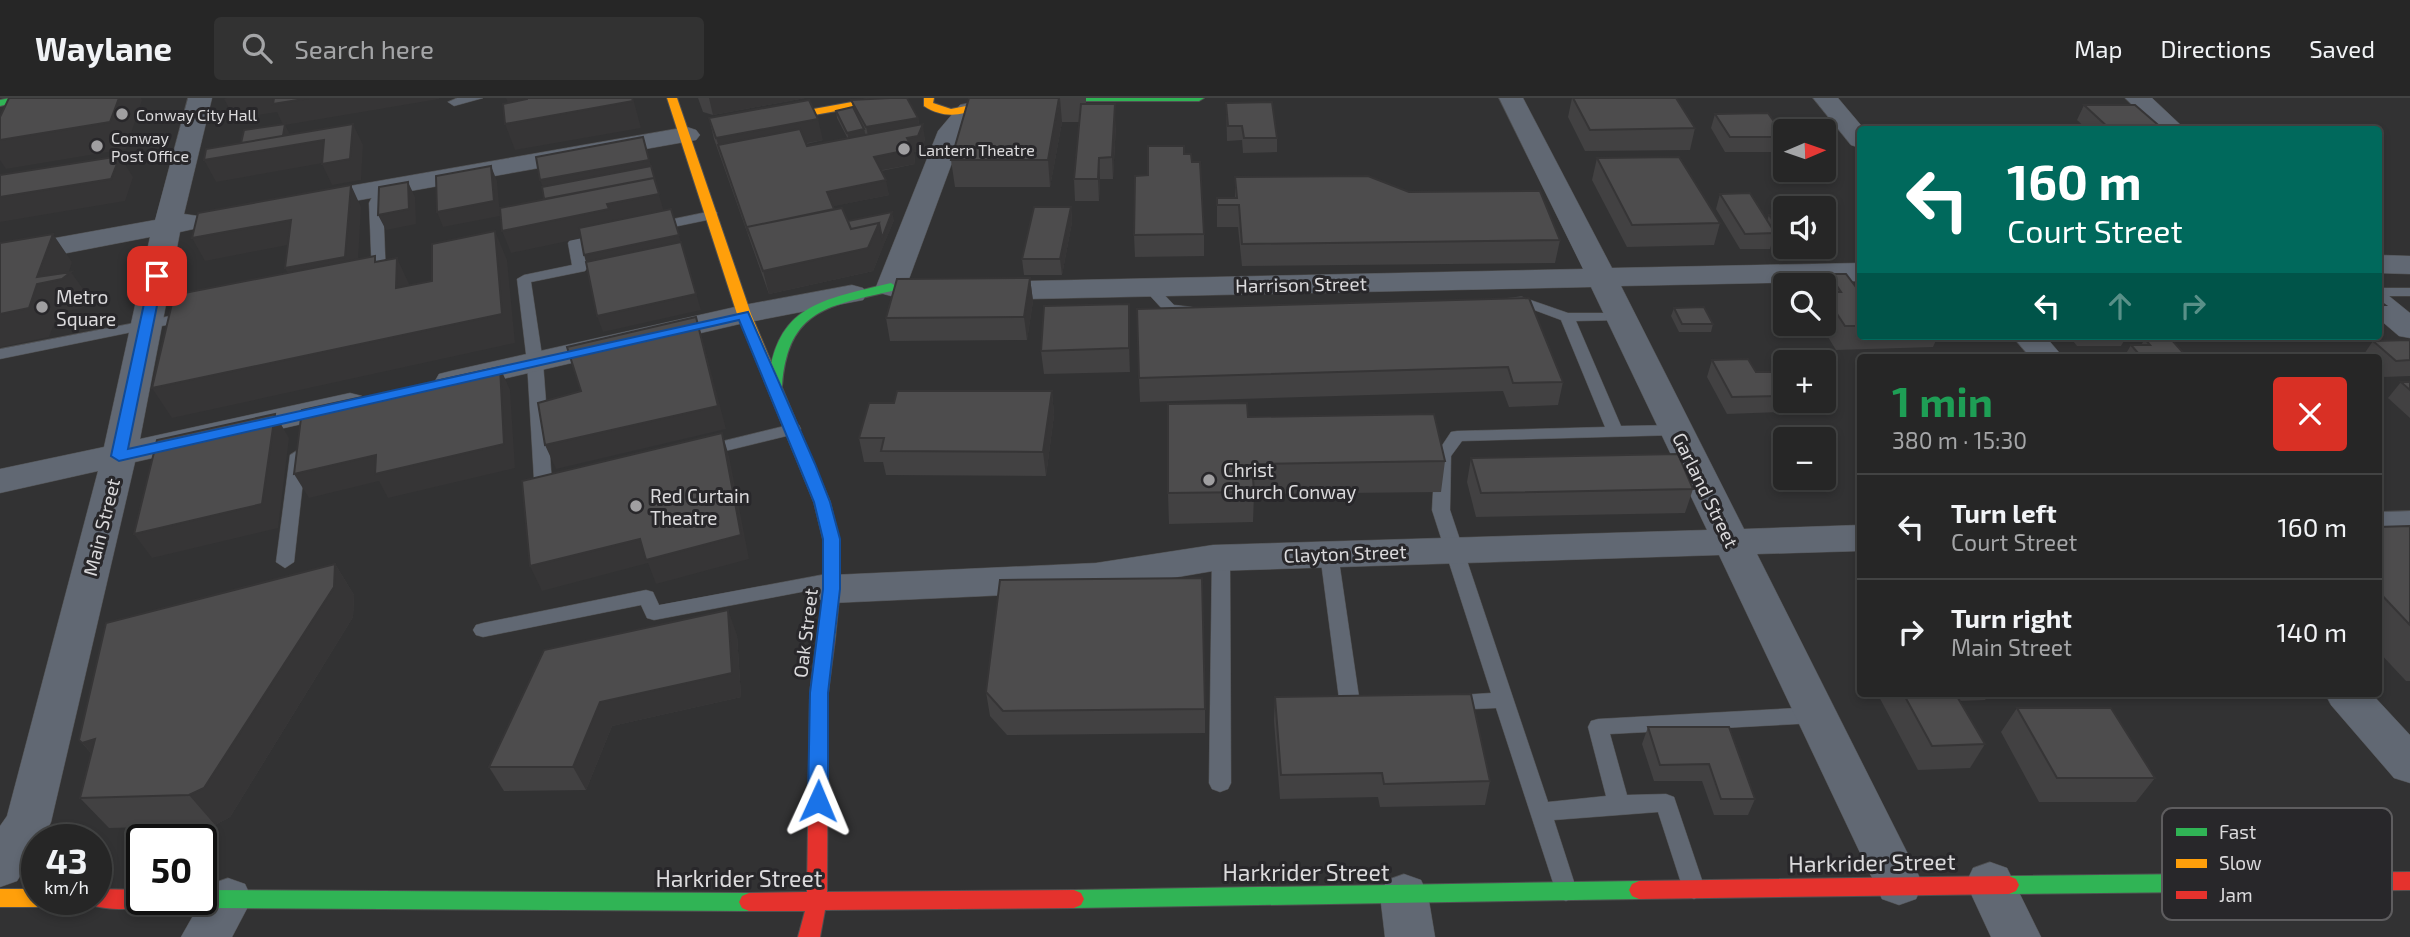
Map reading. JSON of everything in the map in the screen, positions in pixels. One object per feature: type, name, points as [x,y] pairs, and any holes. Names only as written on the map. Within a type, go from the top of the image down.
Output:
[{"type":"main road","points":[[0,103],[27,98]]},
{"type":"main road","name":"Oak Street","points":[[672,98],[697,134],[712,215],[744,314],[793,429],[828,521],[832,585],[819,693],[817,902],[809,937]]},
{"type":"main road","points":[[745,125],[892,98]]},
{"type":"main road","points":[[901,98],[953,109],[999,103]]},
{"type":"main road","points":[[1033,99],[1199,98]]},
{"type":"main road","name":"Oak Street","points":[[775,386],[775,356],[782,341],[796,323],[822,307],[891,287]]},
{"type":"main road","name":"Harkrider Street","points":[[2392,881],[2410,881]]},
{"type":"main road","name":"Harkrider Street","points":[[217,912],[817,902],[1407,916],[1566,891],[2162,882]]},
{"type":"main road","points":[[0,898],[21,898]]},
{"type":"street","name":"Main Street","points":[[0,866],[26,830],[119,456],[167,226],[200,98]]},
{"type":"street","name":"Garland Street","points":[[1511,98],[1621,316],[1899,884]]},
{"type":"street","points":[[1825,98],[1857,136]]},
{"type":"street","points":[[2137,98],[2169,126]]},
{"type":"street","points":[[891,287],[953,109]]},
{"type":"street","points":[[275,207],[697,134]]},
{"type":"street","points":[[0,257],[208,219]]},
{"type":"street","points":[[2382,264],[2410,265]]},
{"type":"street","name":"Harrison Street","points":[[960,291],[1857,272]]},
{"type":"street","points":[[426,386],[744,314],[891,287],[920,291]]},
{"type":"street","points":[[2382,305],[2408,326]]},
{"type":"street","points":[[2032,340],[2044,354]]},
{"type":"street","points":[[0,481],[119,456],[302,427],[385,396]]},
{"type":"street","points":[[2382,524],[2410,524]]},
{"type":"street","name":"Clayton Street","points":[[832,585],[1096,578],[1221,557],[1857,538]]},
{"type":"street","points":[[2350,697],[2410,765]]},
{"type":"street","points":[[1990,883],[2016,937]]},
{"type":"lane","points":[[454,102],[477,98]]},
{"type":"lane","points":[[352,283],[379,277],[376,203],[383,188]]},
{"type":"lane","points":[[639,230],[712,215]]},
{"type":"lane","points":[[549,491],[524,279],[580,268],[575,243],[614,235]]},
{"type":"lane","points":[[1149,287],[1170,309],[1207,313]]},
{"type":"lane","points":[[2382,292],[2410,292]]},
{"type":"lane","points":[[1495,302],[1522,301],[1567,317],[1621,316]]},
{"type":"lane","points":[[0,354],[208,313]]},
{"type":"lane","points":[[1567,317],[1615,432]]},
{"type":"lane","points":[[285,562],[302,427]]},
{"type":"lane","points":[[689,455],[793,429]]},
{"type":"lane","points":[[1566,891],[1441,510],[1443,456],[1457,436],[1677,430]]},
{"type":"lane","points":[[1329,554],[1350,706],[1389,704]]},
{"type":"lane","points":[[1220,783],[1221,557]]},
{"type":"lane","points":[[483,630],[646,597],[654,613],[832,585]]},
{"type":"lane","points":[[1427,703],[1505,700]]},
{"type":"lane","points":[[1619,804],[1598,727],[1816,715]]},
{"type":"lane","points":[[1541,813],[1619,804],[1666,803],[1694,889]]},
{"type":"building","points":[[9,98],[119,98],[110,122],[0,140],[0,117]]},
{"type":"building","points":[[274,98],[310,98],[273,104]]},
{"type":"building","points":[[527,98],[632,98],[633,101],[505,124],[503,104]]},
{"type":"building","points":[[907,98],[918,118],[866,127],[851,100]]},
{"type":"building","points":[[969,98],[1059,98],[1048,160],[951,160]]},
{"type":"building","points":[[1573,98],[1676,98],[1695,128],[1590,130]]},
{"type":"building","points":[[809,100],[818,119],[716,138],[709,118]]},
{"type":"building","points":[[1272,102],[1277,138],[1244,138],[1242,126],[1228,126],[1226,103]]},
{"type":"building","points":[[1081,104],[1115,104],[1112,157],[1099,158],[1098,179],[1074,179]]},
{"type":"building","points":[[2084,105],[2135,105],[2159,126],[2107,126]]},
{"type":"building","points":[[853,107],[864,129],[847,133],[836,111]]},
{"type":"building","points":[[1768,113],[1773,120],[1773,137],[1730,137],[1715,114]]},
{"type":"building","points":[[285,124],[283,136],[241,143],[244,130]]},
{"type":"building","points":[[353,124],[350,159],[322,164],[324,140],[204,160],[206,149]]},
{"type":"building","points":[[923,124],[918,136],[907,138],[913,149],[874,157],[886,180],[827,192],[834,209],[747,227],[749,234],[718,145],[800,129],[807,146]]},
{"type":"building","points":[[643,137],[649,160],[540,180],[536,157]]},
{"type":"building","points":[[1148,146],[1184,146],[1184,154],[1191,154],[1192,162],[1200,162],[1204,234],[1134,235],[1135,176],[1148,175]]},
{"type":"building","points":[[120,156],[111,179],[0,197],[0,175]]},
{"type":"building","points":[[1679,157],[1720,223],[1632,225],[1597,158]]},
{"type":"building","points":[[491,166],[494,201],[437,212],[436,176]]},
{"type":"building","points":[[651,166],[656,184],[654,178],[544,199],[542,187]]},
{"type":"building","points":[[1368,176],[1409,192],[1540,191],[1560,240],[1242,244],[1239,205],[1217,205],[1217,198],[1237,198],[1235,177]]},
{"type":"building","points":[[654,178],[659,194],[607,204],[609,209],[502,231],[500,208]]},
{"type":"building","points":[[408,182],[409,209],[378,215],[379,187]]},
{"type":"building","points":[[351,185],[345,257],[285,268],[291,220],[192,238],[198,213]]},
{"type":"building","points":[[1750,193],[1773,233],[1745,234],[1720,194]]},
{"type":"building","points":[[1034,207],[1071,207],[1060,259],[1022,259]]},
{"type":"building","points":[[842,208],[851,229],[879,223],[868,248],[763,271],[747,227]]},
{"type":"building","points":[[671,209],[679,235],[584,255],[579,228]]},
{"type":"building","points":[[892,212],[882,238],[879,223],[851,229],[848,221]]},
{"type":"building","points":[[495,231],[502,314],[152,388],[174,295],[375,256],[375,262],[397,258],[396,288],[432,281],[432,244]]},
{"type":"building","points":[[53,234],[37,277],[71,272],[62,279],[37,284],[29,308],[0,314],[0,243]]},
{"type":"building","points":[[681,242],[696,294],[597,316],[586,262]]},
{"type":"building","points":[[1836,274],[1846,274],[1857,288],[1857,326],[1845,326],[1836,312],[1836,292],[1841,292],[1836,284]]},
{"type":"building","points":[[1030,278],[1024,317],[886,318],[897,279]]},
{"type":"building","points":[[1529,298],[1563,382],[1513,383],[1508,367],[1139,378],[1137,309]]},
{"type":"building","points":[[1129,304],[1129,348],[1041,351],[1044,306]]},
{"type":"building","points":[[1704,307],[1713,324],[1682,324],[1674,308]]},
{"type":"building","points":[[696,317],[718,406],[545,445],[538,403],[581,391],[567,347]]},
{"type":"building","points":[[2146,340],[2172,340],[2184,354],[2132,353],[2138,353],[2131,345],[2150,345]]},
{"type":"building","points":[[2410,340],[2410,360],[2396,361],[2373,341]]},
{"type":"building","points":[[1748,359],[1756,372],[1773,372],[1773,396],[1732,397],[1712,360]]},
{"type":"building","points":[[500,367],[504,444],[375,474],[376,455],[294,474],[302,410]]},
{"type":"building","points":[[2401,382],[2410,382],[2410,390]]},
{"type":"building","points":[[897,391],[1052,391],[1043,452],[881,451],[884,438],[859,438],[869,403],[894,403]]},
{"type":"building","points":[[1247,403],[1248,417],[1434,414],[1445,461],[1252,464],[1254,492],[1168,493],[1168,404]]},
{"type":"building","points":[[275,414],[262,504],[134,534],[157,440]]},
{"type":"building","points":[[722,433],[741,535],[646,560],[640,539],[530,566],[522,481]]},
{"type":"building","points":[[1678,454],[1693,489],[1481,493],[1471,458]]},
{"type":"building","points":[[2410,526],[2410,625],[2382,595],[2382,527]]},
{"type":"building","points":[[335,564],[334,587],[204,788],[189,795],[80,798],[95,739],[82,743],[79,740],[106,623]]},
{"type":"building","points":[[1202,578],[1205,709],[1003,711],[986,692],[1000,580]]},
{"type":"building","points":[[728,610],[732,673],[600,702],[573,767],[489,767],[544,650]]},
{"type":"building","points":[[1471,694],[1490,781],[1384,784],[1382,773],[1281,775],[1275,697]]},
{"type":"building","points":[[1905,697],[1957,697],[1985,744],[1932,746]]},
{"type":"building","points":[[2017,708],[2111,708],[2155,778],[2057,778]]},
{"type":"building","points":[[1648,727],[1729,727],[1755,799],[1721,799],[1709,764],[1660,765]]},
{"type":"traffic: fast","points":[[0,103],[27,98]]},
{"type":"traffic: fast","points":[[1037,98],[1199,98]]},
{"type":"traffic: fast","points":[[775,386],[777,360],[784,340],[795,325],[809,313],[847,298],[891,287]]},
{"type":"traffic: fast","points":[[2009,885],[2162,883]]},
{"type":"traffic: fast","points":[[1074,899],[1639,890]]},
{"type":"traffic: fast","points":[[217,899],[749,902]]},
{"type":"traffic: slow","points":[[672,98],[744,314],[822,502],[831,539],[832,589],[826,639]]},
{"type":"traffic: slow","points":[[764,121],[892,98]]},
{"type":"traffic: slow","points":[[929,98],[928,104],[951,112],[975,107],[981,98]]},
{"type":"traffic: slow","points":[[0,898],[21,898]]},
{"type":"traffic: jam","points":[[817,902],[819,693],[826,639]]},
{"type":"traffic: jam","points":[[2392,881],[2410,881]]},
{"type":"traffic: jam","points":[[1639,890],[2009,885]]},
{"type":"traffic: jam","points":[[112,898],[126,899]]},
{"type":"traffic: jam","points":[[749,902],[1074,899]]},
{"type":"traffic: jam","points":[[809,937],[817,902]]},
{"type":"place","name":"Conway City Hall","points":[[122,114]]},
{"type":"place","name":"Conway Post Office","points":[[97,146]]},
{"type":"place","name":"Lantern Theatre","points":[[904,149]]},
{"type":"place","name":"Metro Square","points":[[42,307]]},
{"type":"place","name":"Christ Church Conway","points":[[1209,480]]},
{"type":"place","name":"Red Curtain Theatre","points":[[636,506]]},
{"type":"route","points":[[157,276],[119,456],[744,314],[822,502],[831,539],[832,589],[819,693],[818,801]]}]
